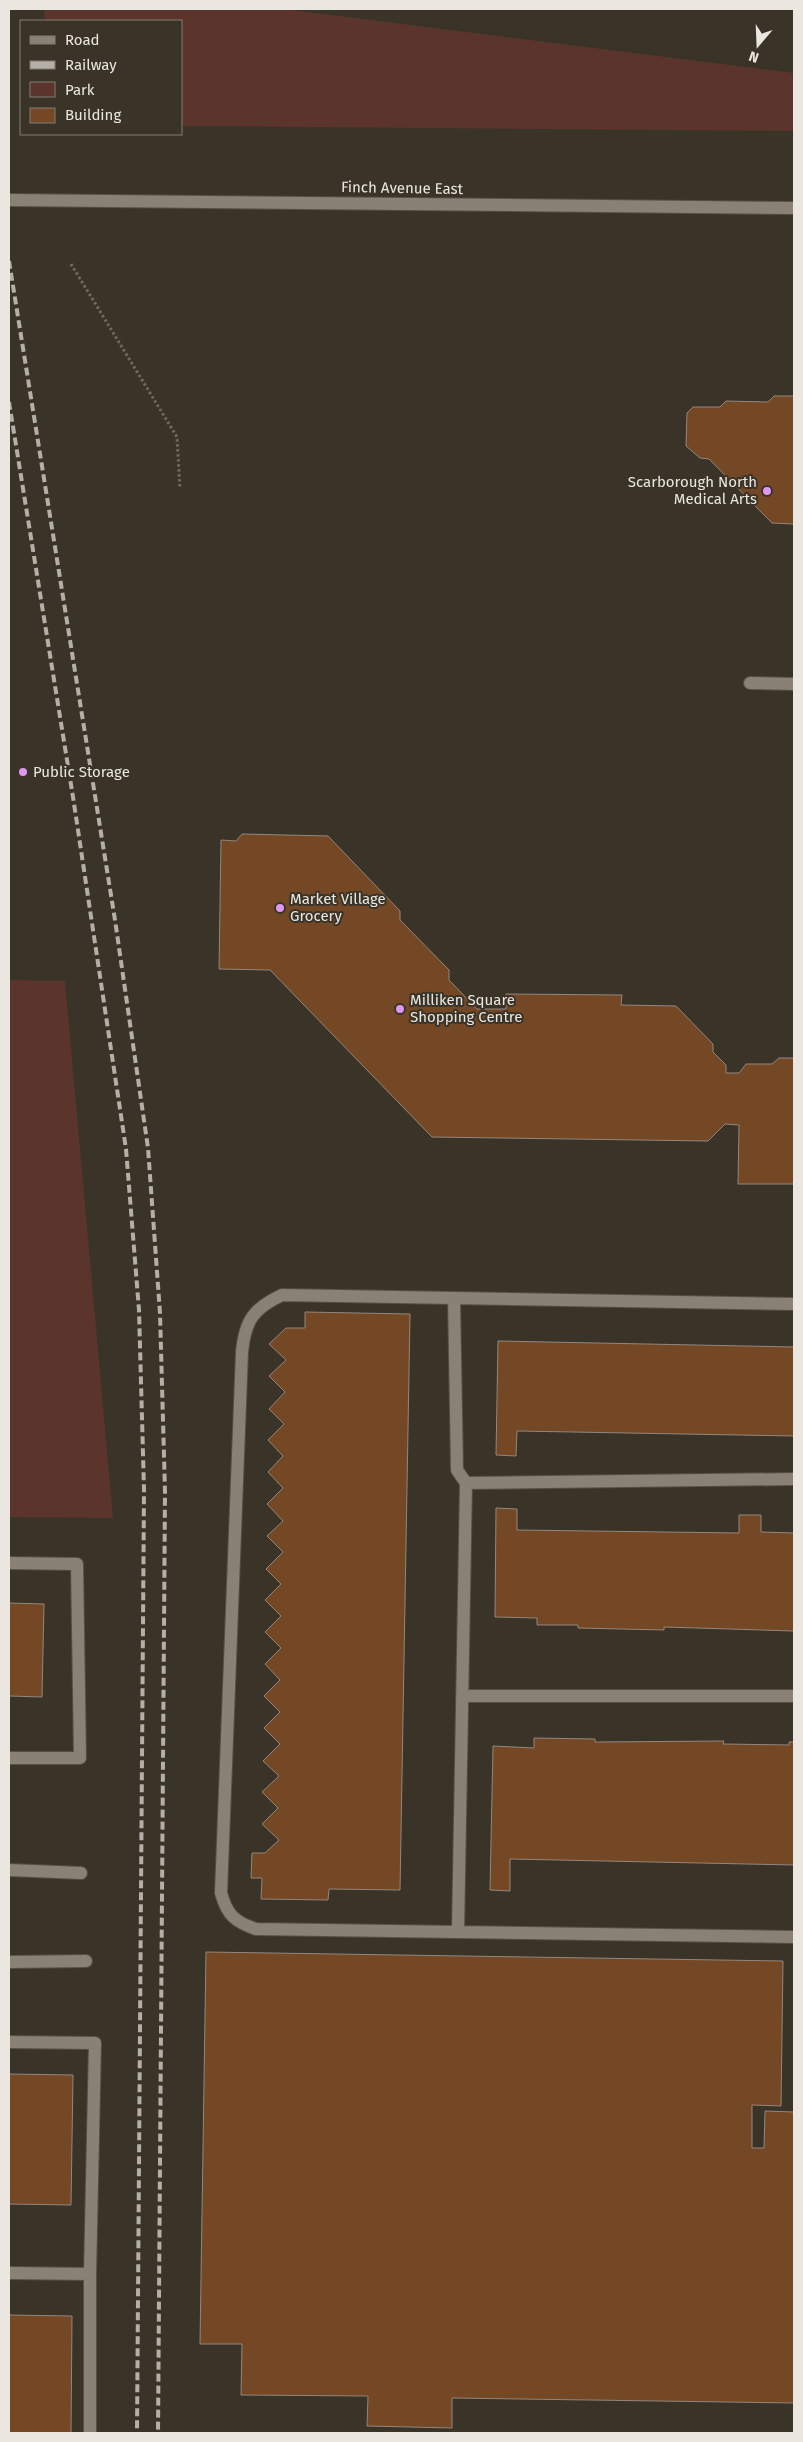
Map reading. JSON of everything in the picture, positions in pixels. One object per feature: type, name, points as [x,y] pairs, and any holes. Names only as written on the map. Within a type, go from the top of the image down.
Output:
[{"type":"main road","name":"Finch Avenue East","points":[[9,200],[794,208]]},
{"type":"main road","points":[[750,683],[794,684]]},
{"type":"main road","points":[[794,1304],[282,1295],[262,1304],[251,1317],[242,1352],[221,1893],[226,1910],[241,1924],[256,1929],[794,1937]]},
{"type":"main road","points":[[454,1298],[457,1470],[466,1483],[458,1932]]},
{"type":"main road","points":[[466,1483],[794,1479]]},
{"type":"main road","points":[[9,1563],[77,1564],[80,1758],[9,1758]]},
{"type":"main road","points":[[462,1696],[794,1696]]},
{"type":"main road","points":[[9,1870],[81,1873]]},
{"type":"main road","points":[[9,1962],[86,1961]]},
{"type":"main road","points":[[9,2042],[95,2043],[90,2274],[90,2433]]},
{"type":"main road","points":[[9,2272],[90,2274]]},
{"type":"path","points":[[71,264],[177,437],[180,490]]},
{"type":"green space","points":[[44,9],[283,9],[794,73],[794,131],[182,126],[182,20],[45,20]]},
{"type":"green space","points":[[9,980],[65,981],[113,1518],[9,1517]]},
{"type":"building","name":"Scarborough North Medical Arts","points":[[774,396],[794,396],[794,524],[772,523],[709,459],[700,458],[686,446],[687,413],[693,407],[720,407],[726,401],[768,402]]},
{"type":"building","name":"Milliken Square Shopping Centre","points":[[242,834],[328,836],[400,911],[400,920],[449,970],[449,980],[477,1009],[506,1009],[506,994],[622,995],[621,1005],[676,1006],[713,1044],[713,1052],[726,1065],[726,1073],[739,1073],[746,1064],[772,1064],[779,1058],[794,1058],[794,1184],[738,1184],[739,1125],[725,1124],[708,1141],[432,1137],[270,970],[219,969],[221,840],[236,841]]},
{"type":"building","points":[[305,1312],[410,1314],[400,1890],[329,1889],[328,1900],[261,1899],[262,1878],[251,1878],[252,1853],[265,1853],[279,1840],[262,1824],[278,1808],[262,1792],[279,1776],[263,1761],[280,1744],[264,1728],[280,1712],[264,1696],[280,1680],[265,1664],[281,1648],[265,1632],[281,1616],[265,1600],[281,1584],[266,1569],[283,1552],[267,1536],[283,1521],[267,1504],[283,1488],[268,1472],[283,1456],[268,1440],[284,1424],[269,1409],[285,1392],[269,1376],[286,1360],[269,1344],[286,1328],[305,1328]]},
{"type":"building","points":[[498,1341],[794,1347],[794,1436],[517,1431],[516,1456],[496,1455]]},
{"type":"building","points":[[496,1508],[517,1509],[517,1530],[739,1533],[739,1515],[761,1515],[761,1532],[794,1533],[794,1631],[664,1627],[664,1630],[578,1628],[578,1625],[537,1625],[537,1618],[495,1617]]},
{"type":"building","points":[[9,1603],[44,1604],[42,1697],[9,1696]]},
{"type":"building","points":[[534,1738],[595,1739],[595,1742],[724,1741],[723,1744],[789,1745],[789,1742],[794,1742],[794,1865],[510,1859],[510,1891],[490,1890],[493,1746],[534,1748]]},
{"type":"building","points":[[206,1952],[783,1961],[781,2106],[752,2105],[752,2148],[764,2148],[765,2111],[794,2112],[794,2403],[452,2398],[452,2428],[367,2426],[368,2396],[241,2395],[242,2344],[200,2344]]},
{"type":"building","points":[[9,2074],[73,2075],[71,2205],[9,2204]]},
{"type":"building","points":[[9,2315],[72,2316],[71,2433],[9,2433]]},
{"type":"railway","points":[[9,261],[115,920],[148,1148],[160,1313],[165,1492],[158,2433]]},
{"type":"railway","points":[[9,402],[73,797],[126,1149],[139,1310],[144,1490],[137,2433]]},
{"type":"place","name":"Scarborough North Medical Arts","points":[[767,491]]},
{"type":"place","name":"Public Storage","points":[[23,772]]},
{"type":"place","name":"Market Village Grocery","points":[[280,908]]},
{"type":"place","name":"Milliken Square Shopping Centre","points":[[400,1009]]}]
